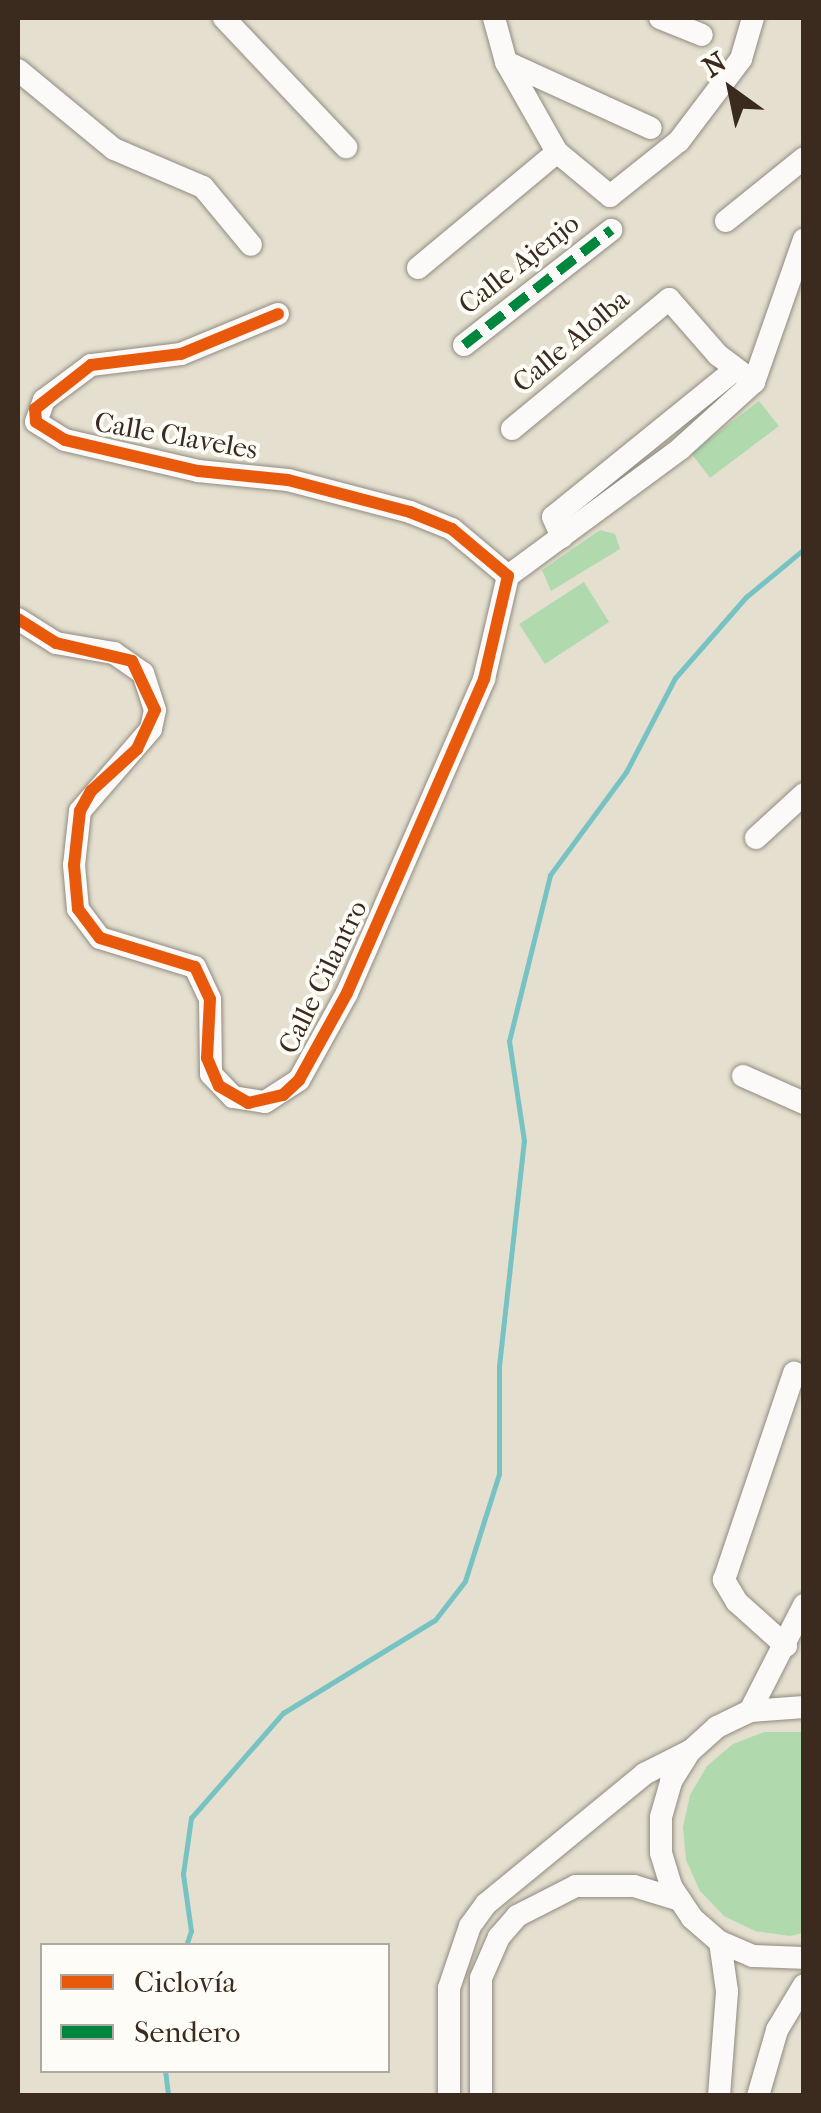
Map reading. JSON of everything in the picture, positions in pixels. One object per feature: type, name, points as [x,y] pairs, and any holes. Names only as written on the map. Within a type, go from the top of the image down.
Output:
[{"type":"street","points":[[224,18],[346,147]]},
{"type":"street","points":[[494,18],[506,62],[557,152],[610,196],[679,142],[741,60],[754,18]]},
{"type":"street","points":[[660,18],[702,35]]},
{"type":"street","points":[[506,62],[651,128]]},
{"type":"street","points":[[18,70],[114,149],[202,187],[250,246]]},
{"type":"street","points":[[418,268],[557,152]]},
{"type":"street","points":[[726,221],[804,158]]},
{"type":"street","name":"Calle Ajenjo","points":[[464,345],[611,230]]},
{"type":"street","points":[[508,576],[731,409],[804,239]]},
{"type":"street","name":"Calle Alolba","points":[[512,429],[669,299],[745,376]]},
{"type":"street","name":"Calle Claveles","points":[[278,314],[180,354],[92,365],[35,409],[36,422],[64,440],[198,471],[288,480],[410,512],[452,529],[508,576]]},
{"type":"street","name":"Calle Cilantro","points":[[18,620],[56,642],[114,653],[143,673],[155,710],[151,729],[80,811],[74,864],[78,909],[100,938],[196,967],[210,999],[211,1074],[233,1097],[265,1102],[299,1080],[347,993],[484,680],[508,576]]},
{"type":"street","points":[[756,838],[804,794]]},
{"type":"street","points":[[744,1076],[804,1103]]},
{"type":"street","points":[[786,1646],[736,1602],[724,1580],[794,1373]]},
{"type":"street","points":[[750,1711],[804,1605]]},
{"type":"street","points":[[804,1707],[750,1711],[717,1726],[690,1751],[671,1782],[661,1817],[661,1854],[680,1900],[720,1942],[754,1956],[804,1958]]},
{"type":"street","points":[[449,2096],[449,1988],[470,1926],[486,1904],[644,1774],[690,1751]]},
{"type":"street","points":[[481,2096],[481,1978],[516,1916],[576,1886],[634,1886],[680,1900]]},
{"type":"street","points":[[719,2096],[727,1991],[720,1942]]},
{"type":"street","points":[[758,2096],[777,2030],[804,1985]]},
{"type":"green space","points":[[759,401],[779,426],[710,478],[691,453]]},
{"type":"green space","points":[[600,530],[615,534],[620,549],[551,591],[542,570]]},
{"type":"green space","points":[[584,582],[609,622],[545,664],[519,624]]},
{"type":"green space","points":[[764,1732],[803,1732],[803,1933],[790,1936],[755,1931],[724,1916],[700,1891],[686,1860],[683,1827],[690,1795],[707,1766],[733,1744]]},
{"type":"waterway","points":[[187,1943],[191,1931],[183,1874],[191,1818],[283,1713],[435,1620],[465,1581],[499,1474],[499,1366],[524,1141],[509,1041],[550,875],[626,772],[675,678],[746,597],[804,549]]},
{"type":"waterway","points":[[165,2073],[168,2096]]},
{"type":"marked path","points":[[464,345],[611,230]]},
{"type":"cycle path","points":[[18,619],[56,643],[132,661],[155,710],[137,749],[91,791],[80,811],[74,865],[78,909],[100,938],[195,967],[210,999],[207,1058],[219,1086],[248,1103],[283,1095],[299,1080],[347,993],[484,679],[508,576],[452,529],[410,512],[288,480],[198,471],[65,440],[36,422],[35,409],[91,365],[181,354],[278,314]]}]
